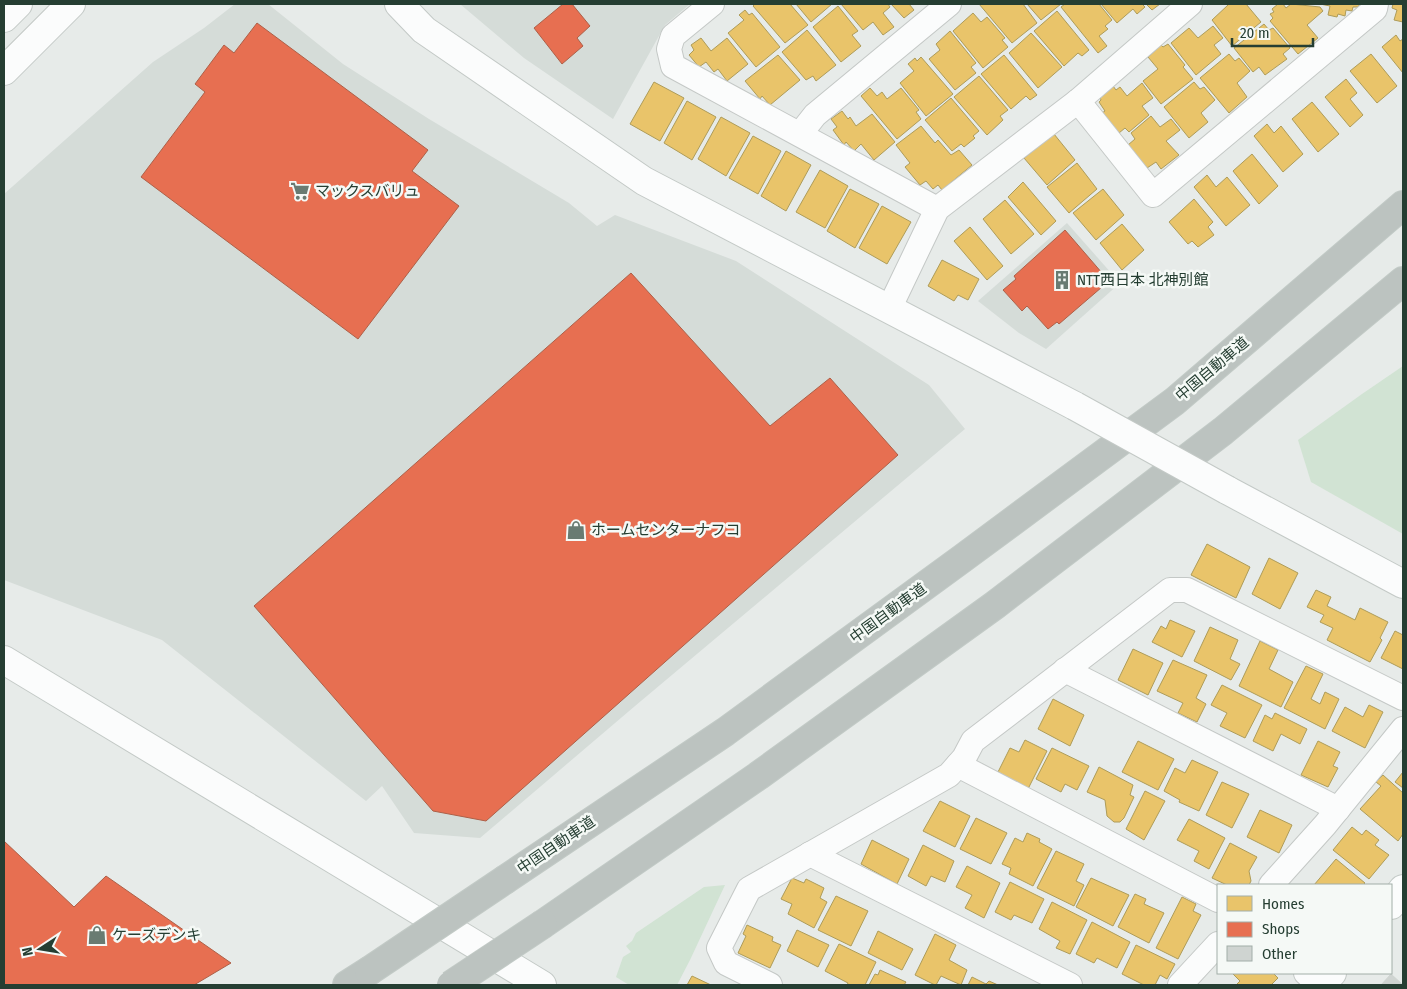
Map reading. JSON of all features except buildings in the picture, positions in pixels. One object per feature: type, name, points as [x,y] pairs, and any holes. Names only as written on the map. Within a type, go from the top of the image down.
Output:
[{"type":"highway","name":"中国自動車道","points":[[347,985],[725,732],[963,558],[1175,401],[1403,205]]},
{"type":"highway","points":[[451,985],[766,770],[995,604],[1223,431],[1403,281]]},
{"type":"street","points":[[4,18],[18,4]]},
{"type":"street","points":[[4,71],[70,4]]},
{"type":"street","points":[[399,4],[424,30],[644,181],[1075,406],[1403,584]]},
{"type":"street","points":[[712,4],[673,36],[669,49],[673,66],[937,209]]},
{"type":"street","points":[[800,134],[815,115],[949,4]]},
{"type":"street","points":[[889,309],[937,209],[1078,102],[1190,4]]},
{"type":"street","points":[[1078,102],[1153,195],[1375,9],[1376,4]]},
{"type":"street","points":[[770,985],[726,963],[719,948],[749,889],[949,775],[964,758],[973,741],[1170,590],[1187,590],[1403,698]]},
{"type":"street","points":[[4,660],[542,985]]},
{"type":"street","points":[[1065,670],[1338,808]]},
{"type":"street","points":[[1272,884],[1403,730]]},
{"type":"street","points":[[958,765],[1217,899]]},
{"type":"street","points":[[810,854],[1070,985]]},
{"type":"street","points":[[1392,904],[1403,889]]},
{"type":"street","points":[[1180,985],[1217,945]]},
{"type":"street","points":[[1307,974],[1319,985],[1331,974]]},
{"type":"shaded area","points":[[235,4],[268,4],[343,64],[429,119],[569,203],[597,226],[615,215],[736,261],[929,385],[965,429],[480,838],[414,833],[382,786],[366,801],[162,640],[4,580],[4,194],[153,62],[204,28]]},
{"type":"shaded area","points":[[460,4],[690,4],[665,25],[613,119],[524,58]]},
{"type":"shaded area","name":"NTT西日本 北神別館","points":[[1067,223],[1120,283],[1046,349],[1019,333],[978,301]]},
{"type":"green space","points":[[1403,366],[1403,534],[1311,482],[1298,440]]},
{"type":"green space","points":[[725,885],[677,985],[629,985],[616,977],[623,957],[631,952],[626,946],[632,941],[636,933],[704,887]]},
{"type":"place","name":"マックスバリュ","points":[[300,191]]},
{"type":"place","name":"NTT西日本 北神別館","points":[[1062,280]]},
{"type":"place","name":"ホームセンターナフコ","points":[[576,530]]},
{"type":"place","name":"ケーズデンキ","points":[[97,935]]}]
